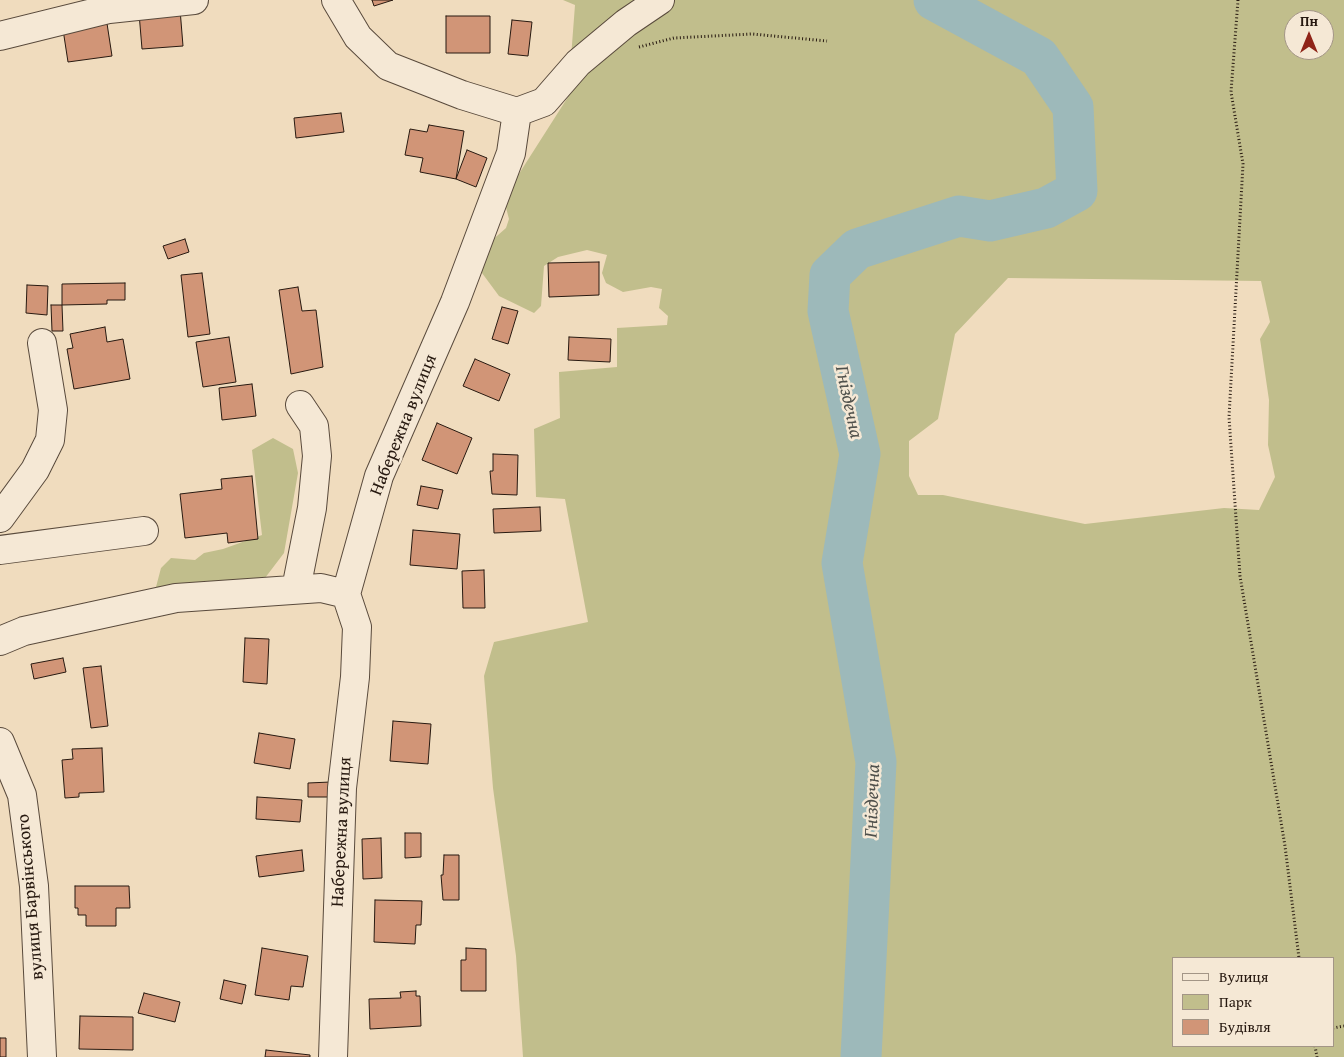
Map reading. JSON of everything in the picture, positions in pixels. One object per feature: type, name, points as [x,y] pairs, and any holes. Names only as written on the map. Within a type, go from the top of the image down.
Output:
[{"type":"street","points":[[0,36],[109,9],[194,0]]},
{"type":"street","points":[[336,0],[358,37],[388,66],[462,95],[517,112],[544,102],[578,63],[626,23],[660,0]]},
{"type":"street","name":"Набережна вулиця","points":[[332,1057],[342,788],[355,677],[358,627],[346,594],[379,476],[455,302],[511,154],[517,112]]},
{"type":"street","points":[[0,518],[35,470],[50,440],[54,410],[42,343]]},
{"type":"street","points":[[296,589],[312,508],[317,456],[314,426],[300,404]]},
{"type":"street","points":[[0,550],[144,531]]},
{"type":"street","points":[[0,641],[24,631],[176,598],[321,588],[346,594]]},
{"type":"street","name":"вулиця Барвінського","points":[[0,742],[22,795],[34,886],[42,1057]]},
{"type":"path","points":[[1238,0],[1232,92],[1243,164],[1230,417],[1231,437],[1240,576],[1285,846],[1299,957]]},
{"type":"path","points":[[632,48],[674,38],[752,34],[827,41]]},
{"type":"green space","points":[[563,0],[1344,0],[1344,1057],[523,1057],[516,956],[493,788],[484,676],[494,642],[588,622],[565,499],[536,497],[534,429],[560,418],[559,372],[617,367],[617,328],[667,325],[668,316],[659,308],[662,289],[651,287],[623,292],[606,283],[602,273],[607,255],[587,250],[558,257],[544,266],[541,306],[534,313],[499,296],[482,273],[482,262],[489,243],[506,228],[509,219],[504,200],[568,97],[575,5]],"holes":[[[1008,278],[1261,281],[1270,322],[1260,339],[1269,400],[1268,445],[1275,477],[1259,510],[1224,508],[1085,524],[943,495],[918,495],[909,476],[909,441],[938,419],[955,334]]]},
{"type":"green space","points":[[273,438],[293,449],[298,473],[284,553],[265,578],[217,599],[170,592],[156,587],[161,568],[171,558],[195,560],[204,553],[223,549],[262,535],[252,450]]},
{"type":"building","points":[[372,0],[393,0],[374,6]]},
{"type":"building","points":[[180,9],[183,46],[142,49],[139,13]]},
{"type":"building","points":[[446,16],[490,16],[490,53],[446,53]]},
{"type":"building","points":[[106,17],[112,56],[68,62],[62,23]]},
{"type":"building","points":[[512,20],[532,22],[528,56],[508,54]]},
{"type":"building","points":[[341,113],[344,132],[296,138],[294,118]]},
{"type":"building","points":[[429,125],[464,131],[456,179],[420,172],[423,158],[405,155],[410,129],[427,132]]},
{"type":"building","points":[[467,150],[487,158],[476,187],[456,179]]},
{"type":"building","points":[[185,239],[189,252],[168,259],[163,246]]},
{"type":"building","points":[[599,262],[599,295],[549,297],[548,263]]},
{"type":"building","points":[[202,273],[210,334],[188,337],[181,275]]},
{"type":"building","points":[[125,283],[125,300],[107,300],[107,304],[62,305],[62,284]]},
{"type":"building","points":[[27,285],[48,286],[47,315],[26,313]]},
{"type":"building","points":[[298,287],[302,311],[316,310],[323,367],[291,374],[279,290]]},
{"type":"building","points":[[51,305],[62,305],[63,331],[52,331]]},
{"type":"building","points":[[502,307],[518,311],[508,344],[492,339]]},
{"type":"building","points":[[105,327],[107,342],[123,339],[130,379],[74,389],[67,349],[73,348],[70,334]]},
{"type":"building","points":[[229,337],[236,382],[203,387],[196,342]]},
{"type":"building","points":[[569,337],[611,339],[610,362],[568,360]]},
{"type":"building","points":[[475,359],[510,374],[499,401],[463,386]]},
{"type":"building","points":[[252,384],[256,416],[222,420],[219,388]]},
{"type":"building","points":[[437,423],[472,438],[457,474],[422,460]]},
{"type":"building","points":[[493,454],[518,455],[517,495],[492,494],[490,471],[493,471]]},
{"type":"building","points":[[252,476],[258,539],[228,543],[227,533],[185,538],[180,494],[222,489],[221,479]]},
{"type":"building","points":[[421,486],[443,490],[438,509],[417,505]]},
{"type":"building","points":[[540,507],[541,531],[494,533],[493,509]]},
{"type":"building","points":[[413,530],[460,534],[457,569],[410,565]]},
{"type":"building","points":[[484,570],[485,608],[463,608],[462,571]]},
{"type":"building","points":[[245,638],[269,639],[267,684],[243,682]]},
{"type":"building","points":[[63,658],[66,672],[34,679],[31,664]]},
{"type":"building","points":[[101,666],[108,726],[91,728],[83,668]]},
{"type":"building","points":[[393,721],[431,724],[428,764],[390,761]]},
{"type":"building","points":[[259,733],[295,739],[290,769],[254,763]]},
{"type":"building","points":[[102,748],[104,792],[79,793],[79,797],[65,798],[62,760],[73,759],[72,749]]},
{"type":"building","points":[[331,782],[331,797],[308,797],[308,783]]},
{"type":"building","points":[[257,797],[302,800],[300,822],[256,819]]},
{"type":"building","points":[[405,833],[421,833],[421,857],[405,858]]},
{"type":"building","points":[[381,838],[382,878],[363,879],[362,839]]},
{"type":"building","points":[[302,850],[304,871],[259,877],[256,856]]},
{"type":"building","points":[[444,855],[459,855],[459,900],[443,900],[441,875],[443,875]]},
{"type":"building","points":[[75,886],[129,886],[130,908],[116,908],[116,926],[86,926],[86,915],[78,915],[78,908],[75,908]]},
{"type":"building","points":[[375,900],[422,901],[421,925],[416,925],[415,944],[374,942]]},
{"type":"building","points":[[262,948],[308,956],[303,987],[291,986],[289,1000],[255,995]]},
{"type":"building","points":[[466,948],[486,949],[486,991],[461,991],[461,960],[466,960]]},
{"type":"building","points":[[224,980],[246,985],[242,1004],[220,999]]},
{"type":"building","points":[[416,991],[416,996],[420,996],[421,1026],[370,1029],[369,999],[401,998],[400,992]]},
{"type":"building","points":[[144,993],[180,1002],[175,1022],[138,1013]]},
{"type":"building","points":[[80,1016],[133,1017],[133,1050],[79,1049]]},
{"type":"building","points":[[0,1038],[6,1038],[6,1057],[0,1057]]},
{"type":"building","points":[[266,1050],[310,1055],[310,1057],[265,1057]]},
{"type":"waterway","name":"Гніздечна","points":[[861,1057],[876,762],[842,563],[860,454],[828,311],[830,275],[857,249],[959,216],[990,221],[1046,208],[1077,191],[1073,107],[1039,57],[934,0]]}]
